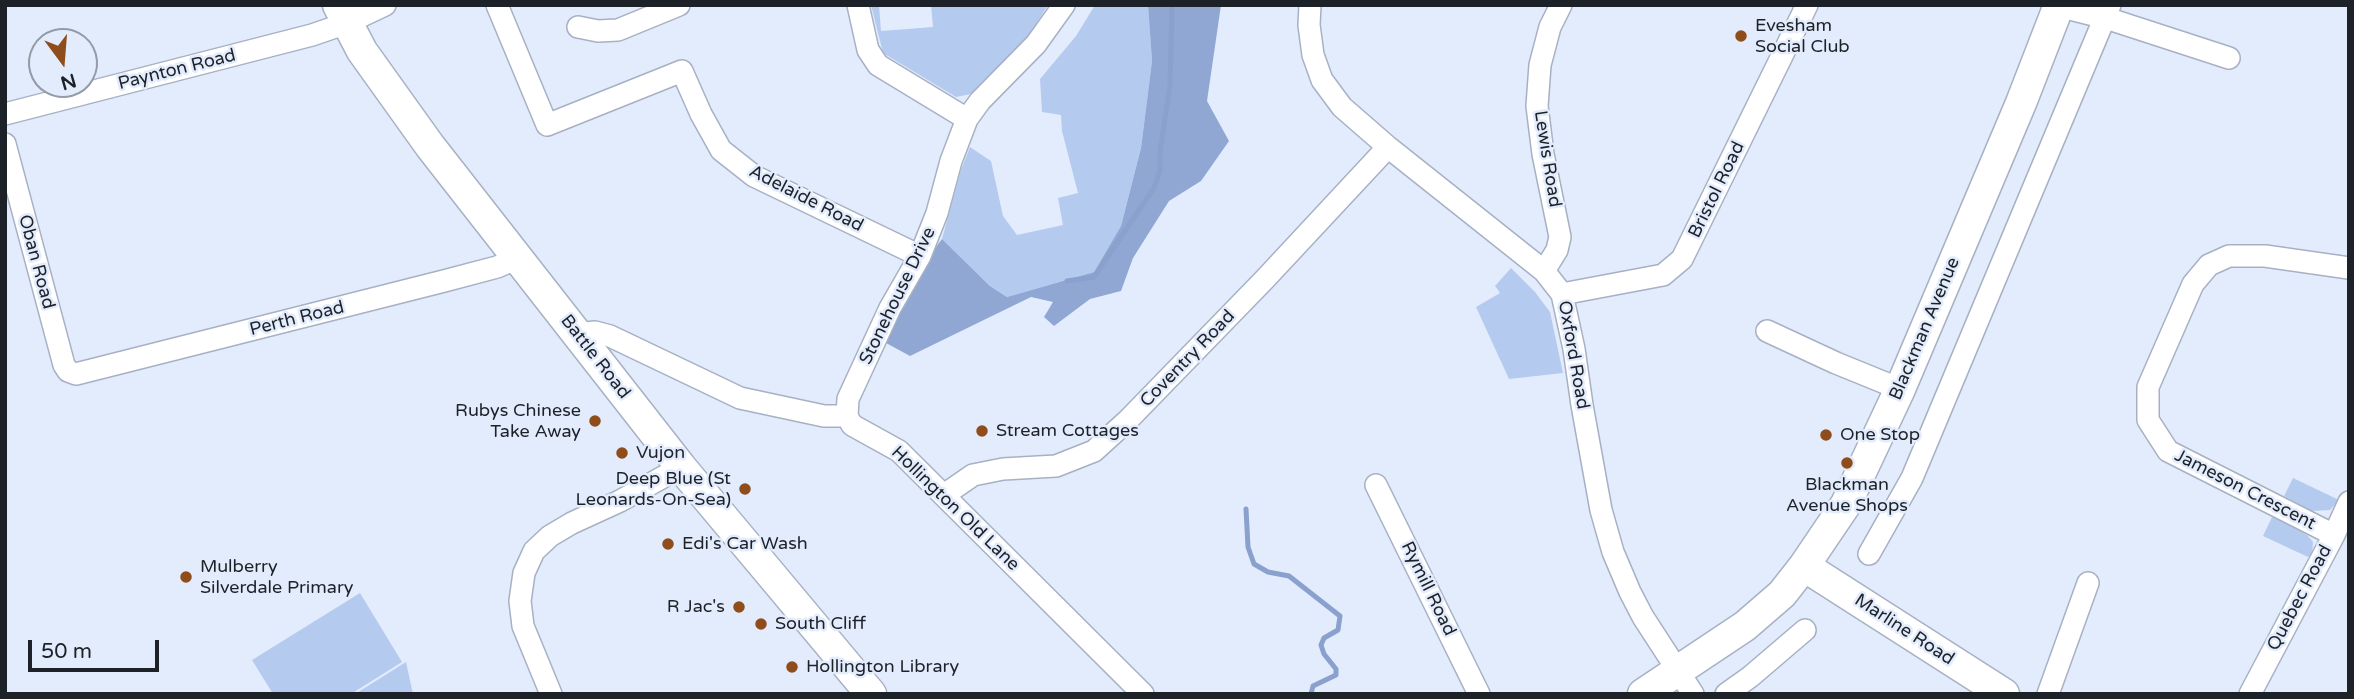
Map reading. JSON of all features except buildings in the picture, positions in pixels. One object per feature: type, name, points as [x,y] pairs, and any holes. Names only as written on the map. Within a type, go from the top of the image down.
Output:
[{"type":"street","name":"Paynton Road","points":[[5,114],[312,35],[343,14],[385,5]]},
{"type":"street","name":"Adelaide Road","points":[[497,5],[547,125],[682,71],[701,114],[722,150],[754,176],[920,256]]},
{"type":"street","points":[[578,27],[618,30],[679,5]]},
{"type":"street","points":[[858,5],[868,50],[878,65],[967,119]]},
{"type":"street","name":"Stonehouse Drive","points":[[846,415],[848,399],[890,308],[920,256],[937,214],[951,161],[967,119],[1036,44],[1064,5]]},
{"type":"street","name":"Oxford Road","points":[[1310,5],[1312,55],[1322,80],[1342,107],[1544,271],[1562,294],[1601,510],[1613,552],[1630,592],[1685,683]]},
{"type":"street","name":"Lewis Road","points":[[1544,271],[1557,250],[1560,237],[1543,155],[1537,106],[1540,65],[1550,27],[1561,5]]},
{"type":"street","name":"Bristol Road","points":[[1562,294],[1663,275],[1682,259],[1807,5]]},
{"type":"street","points":[[2059,6],[2108,12],[2229,58]]},
{"type":"street","name":"Blackman Avenue","points":[[1643,694],[1685,683],[1782,594],[1846,504],[1900,388],[2021,103],[2059,6]]},
{"type":"street","points":[[1869,554],[1912,478],[2108,12]]},
{"type":"street","name":"Battle Road","points":[[343,14],[362,51],[430,146],[681,467],[871,694]]},
{"type":"street","name":"Oban Road","points":[[5,144],[64,365],[68,371],[76,374]]},
{"type":"street","name":"Coventry Road","points":[[944,495],[973,475],[1003,469],[1056,466],[1094,452],[1256,289],[1388,147]]},
{"type":"street","name":"Jameson Crescent","points":[[2334,535],[2168,451],[2148,420],[2148,387],[2193,284],[2210,265],[2229,256],[2265,256],[2349,268]]},
{"type":"street","name":"Perth Road","points":[[76,374],[444,281],[518,258]]},
{"type":"street","points":[[1767,331],[1836,363],[1900,388]]},
{"type":"street","points":[[577,334],[595,332],[610,336],[740,398],[824,416],[846,415]]},
{"type":"street","name":"Hollington Old Lane","points":[[846,415],[852,425],[899,451],[1143,694]]},
{"type":"street","points":[[551,694],[523,626],[520,601],[524,573],[534,551],[572,523],[620,501],[681,467]]},
{"type":"street","name":"Rymill Road","points":[[1376,485],[1479,694]]},
{"type":"street","name":"Quebec Road","points":[[2250,694],[2349,502]]},
{"type":"street","name":"Marline Road","points":[[1804,566],[2004,694]]},
{"type":"street","points":[[2049,694],[2088,583]]},
{"type":"street","points":[[1726,694],[1805,630]]},
{"type":"shaded area","points":[[871,5],[879,5],[881,31],[933,27],[931,5],[1048,5],[1027,38],[971,94],[956,97],[883,53]]},
{"type":"shaded area","points":[[1095,5],[1148,5],[1152,61],[1141,148],[1121,226],[1094,272],[1007,297],[990,286],[942,239],[961,170],[970,147],[991,161],[1003,216],[1017,235],[1063,225],[1058,198],[1078,193],[1062,131],[1061,115],[1042,112],[1040,79],[1076,36]]},
{"type":"shaded area","points":[[1148,5],[1221,5],[1207,101],[1229,141],[1201,181],[1169,201],[1133,258],[1121,291],[1090,299],[1054,326],[1044,317],[1053,302],[1031,297],[910,356],[886,343],[892,316],[923,264],[942,239],[990,286],[1007,297],[1094,272],[1121,226],[1141,148],[1152,61]]},
{"type":"shaded area","points":[[1511,268],[1550,312],[1563,373],[1509,379],[1476,307],[1500,293],[1495,286]]},
{"type":"shaded area","points":[[2293,478],[2338,501],[2330,510],[2312,511],[2284,496]]},
{"type":"shaded area","points":[[2273,515],[2307,535],[2313,542],[2312,555],[2308,557],[2263,536]]},
{"type":"shaded area","points":[[360,593],[402,662],[351,694],[273,694],[252,660]]},
{"type":"shaded area","points":[[406,662],[413,694],[355,694]]},
{"type":"waterway","points":[[1067,281],[1094,277],[1154,188],[1160,171],[1160,152],[1170,85],[1172,5]]},
{"type":"waterway","points":[[1246,509],[1248,547],[1254,564],[1268,572],[1289,576],[1340,616],[1338,630],[1324,638],[1321,645],[1324,654],[1336,669],[1336,675],[1313,686],[1311,694]]},
{"type":"place","name":"Evesham Social Club","points":[[1741,36]]},
{"type":"place","name":"Rubys Chinese Take Away","points":[[595,421]]},
{"type":"place","name":"Stream Cottages","points":[[982,431]]},
{"type":"place","name":"One Stop","points":[[1826,435]]},
{"type":"place","name":"Vujon","points":[[622,453]]},
{"type":"place","name":"Blackman Avenue Shops","points":[[1847,463]]},
{"type":"place","name":"Deep Blue (St Leonards-On-Sea)","points":[[745,489]]},
{"type":"place","name":"Edi's Car Wash","points":[[668,544]]},
{"type":"place","name":"Mulberry Silverdale Primary","points":[[186,577]]},
{"type":"place","name":"R Jac's","points":[[739,607]]},
{"type":"place","name":"South Cliff","points":[[761,624]]},
{"type":"place","name":"Hollington Library","points":[[792,667]]}]
